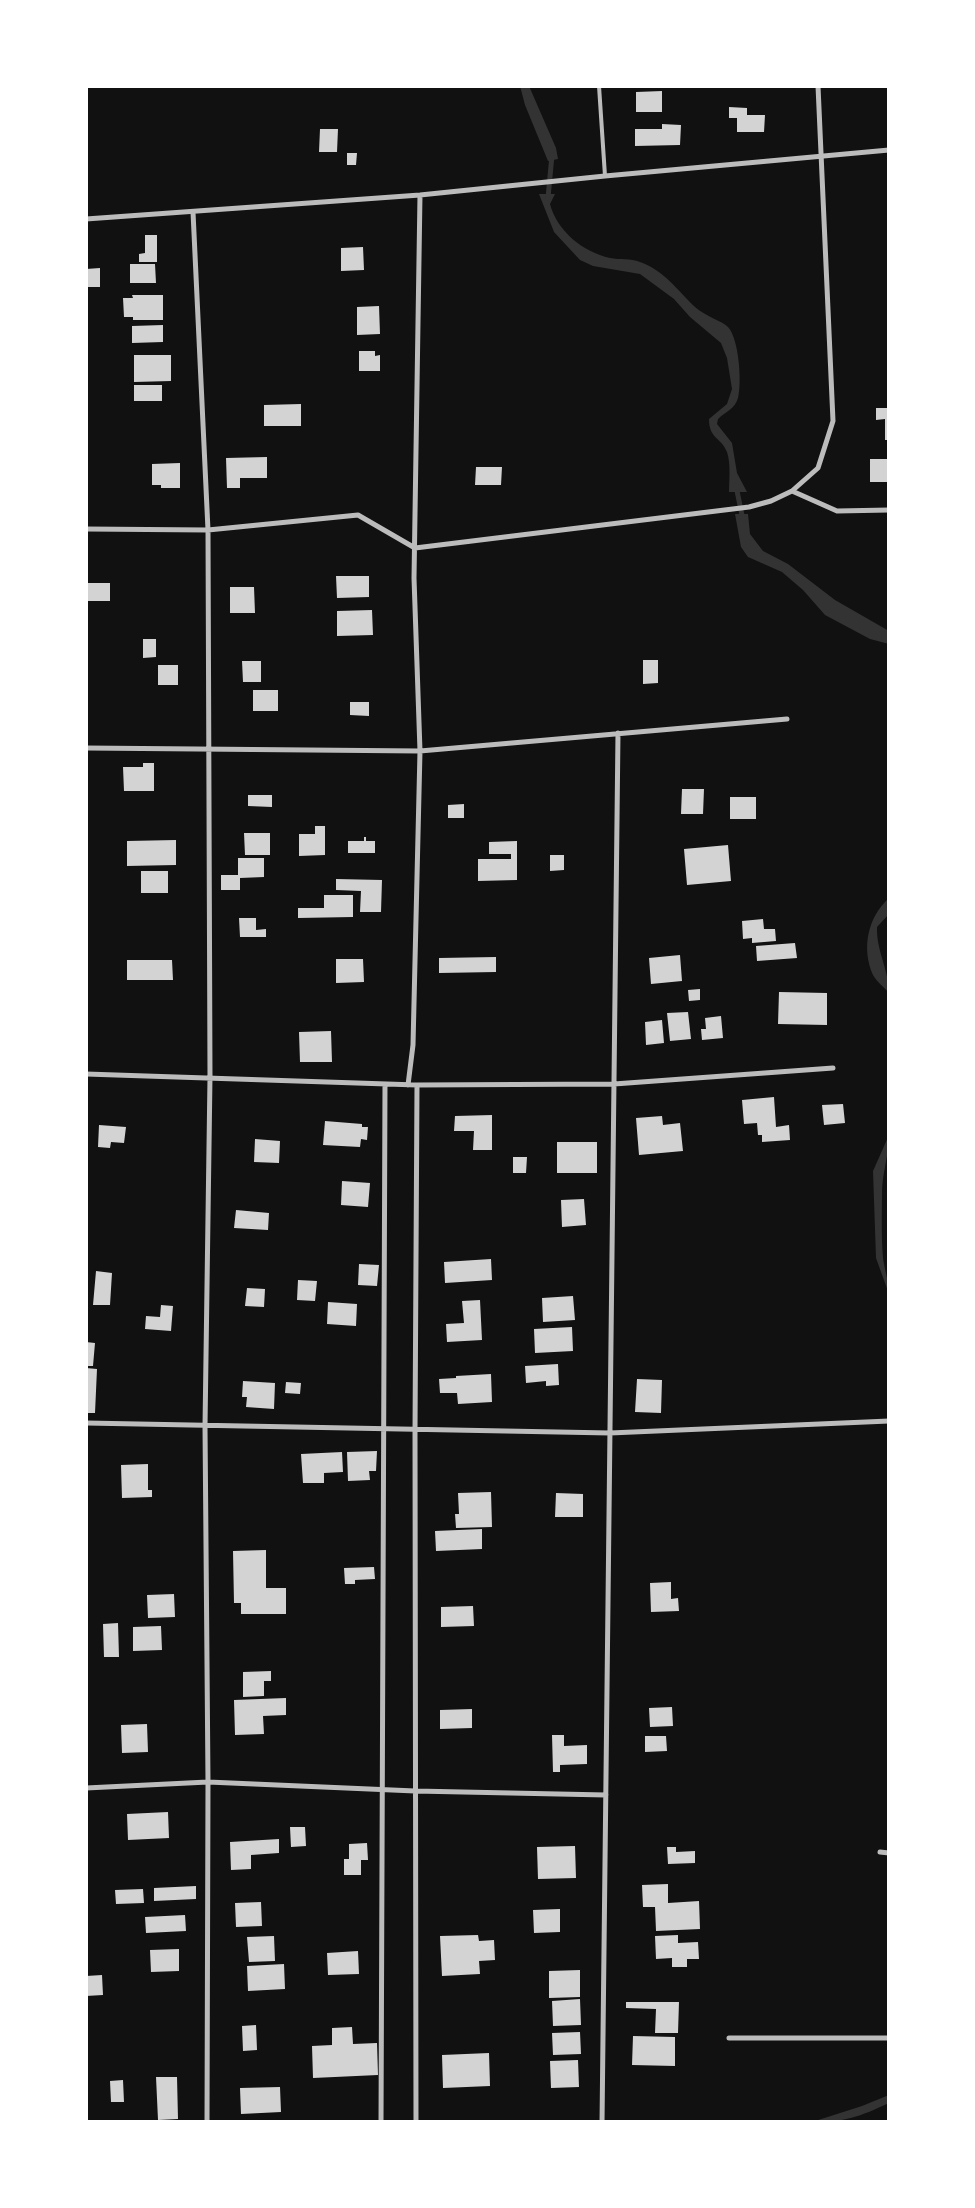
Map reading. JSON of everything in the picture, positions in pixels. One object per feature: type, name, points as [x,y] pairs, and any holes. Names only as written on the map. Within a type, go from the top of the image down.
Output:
[{"type":"street","points":[[86,529],[208,530],[358,515],[415,548],[748,507],[772,502],[792,491],[818,468],[833,421],[818,86]]},
{"type":"street","points":[[86,219],[420,196],[605,176],[889,150]]},
{"type":"street","points":[[408,1085],[413,1045],[420,751],[414,578],[420,196]]},
{"type":"street","points":[[192,212],[208,530],[210,1077],[205,1426],[208,1782],[207,2122]]},
{"type":"street","points":[[792,491],[837,511],[889,510]]},
{"type":"street","points":[[86,748],[209,751],[420,751],[787,718]]},
{"type":"street","points":[[602,2122],[618,734]]},
{"type":"street","points":[[86,1074],[418,1086],[614,1084],[833,1068]]},
{"type":"street","points":[[381,2122],[385,1084]]},
{"type":"street","points":[[416,2122],[415,1431],[418,1086]]},
{"type":"street","points":[[86,1423],[610,1434],[889,1421]]},
{"type":"street","points":[[86,1788],[208,1782],[415,1791],[606,1795]]},
{"type":"street","points":[[880,1852],[889,1853]]},
{"type":"street","points":[[729,2038],[889,2038]]},
{"type":"lane","points":[[599,86],[605,176]]},
{"type":"shaded area","points":[[520,86],[529,86],[556,148],[558,159],[548,161],[525,105]]},
{"type":"shaded area","points":[[539,194],[555,194],[550,204],[553,214],[572,239],[600,255],[636,261],[657,270],[695,307],[728,327],[735,341],[737,351],[739,391],[735,405],[718,419],[717,424],[732,443],[737,473],[747,492],[729,492],[727,452],[722,443],[713,434],[710,426],[709,419],[727,404],[732,389],[727,358],[721,343],[690,317],[674,299],[640,274],[593,266],[580,260],[554,232]]},
{"type":"shaded area","points":[[735,514],[748,514],[750,534],[763,551],[788,564],[835,600],[889,631],[889,644],[870,639],[825,615],[803,590],[782,572],[748,557],[741,547]]},
{"type":"shaded area","points":[[889,898],[889,914],[877,927],[877,935],[889,993],[873,975],[869,965],[867,944],[876,914]]},
{"type":"shaded area","points":[[889,1135],[882,1186],[882,1239],[889,1294],[876,1258],[873,1171]]},
{"type":"shaded area","points":[[889,2095],[889,2103],[869,2112],[843,2120],[812,2122],[862,2106]]},
{"type":"building","points":[[662,91],[662,112],[636,112],[636,92]]},
{"type":"building","points":[[729,107],[747,108],[747,115],[765,115],[764,132],[737,132],[737,118],[729,118]]},
{"type":"building","points":[[662,124],[681,125],[680,145],[635,146],[635,129],[662,129]]},
{"type":"building","points":[[320,129],[338,129],[337,152],[319,152]]},
{"type":"building","points":[[347,153],[357,153],[356,165],[347,165]]},
{"type":"building","points":[[145,235],[157,235],[157,262],[139,262],[139,254],[145,253]]},
{"type":"building","points":[[363,247],[364,270],[341,271],[341,248]]},
{"type":"building","points":[[130,264],[155,264],[156,283],[130,283]]},
{"type":"building","points":[[100,268],[100,287],[86,287],[86,269]]},
{"type":"building","points":[[132,295],[163,295],[163,320],[133,320],[133,317],[124,317],[123,298],[133,298]]},
{"type":"building","points":[[379,306],[380,334],[357,335],[357,307]]},
{"type":"building","points":[[163,325],[163,342],[132,343],[132,326]]},
{"type":"building","points":[[359,351],[375,351],[375,356],[380,355],[380,371],[359,371]]},
{"type":"building","points":[[134,355],[171,355],[171,381],[134,382]]},
{"type":"building","points":[[134,385],[162,385],[162,401],[134,401]]},
{"type":"building","points":[[301,404],[301,426],[264,426],[264,405]]},
{"type":"building","points":[[876,408],[889,408],[889,440],[885,440],[885,419],[876,420]]},
{"type":"building","points":[[267,457],[267,478],[240,478],[240,488],[227,488],[226,458]]},
{"type":"building","points":[[870,459],[889,459],[889,482],[870,482]]},
{"type":"building","points":[[180,463],[180,488],[161,488],[161,485],[152,485],[152,464]]},
{"type":"building","points":[[476,467],[502,467],[501,485],[475,485]]},
{"type":"building","points":[[336,576],[369,576],[369,597],[337,598]]},
{"type":"building","points":[[86,583],[110,583],[110,601],[86,601]]},
{"type":"building","points":[[230,587],[254,587],[255,613],[230,613]]},
{"type":"building","points":[[372,610],[373,635],[337,636],[337,611]]},
{"type":"building","points":[[143,639],[156,639],[156,657],[143,658]]},
{"type":"building","points":[[643,660],[658,660],[658,683],[643,684]]},
{"type":"building","points":[[242,661],[261,661],[261,682],[243,682]]},
{"type":"building","points":[[158,665],[178,665],[178,685],[158,685]]},
{"type":"building","points":[[253,690],[278,690],[278,711],[253,711]]},
{"type":"building","points":[[350,702],[369,702],[369,716],[350,715]]},
{"type":"building","points":[[143,763],[154,763],[154,791],[124,791],[123,767],[143,767]]},
{"type":"building","points":[[682,789],[704,789],[703,814],[681,814]]},
{"type":"building","points":[[248,795],[272,795],[272,807],[248,806]]},
{"type":"building","points":[[730,797],[756,797],[756,819],[730,819]]},
{"type":"building","points":[[464,804],[464,818],[448,818],[448,805]]},
{"type":"building","points":[[315,826],[325,826],[325,855],[299,856],[299,834],[315,834]]},
{"type":"building","points":[[244,833],[270,833],[270,855],[245,855]]},
{"type":"building","points":[[364,837],[366,837],[366,841],[375,841],[375,853],[348,853],[348,841],[364,841]]},
{"type":"building","points":[[176,840],[176,865],[127,866],[127,841]]},
{"type":"building","points":[[517,841],[517,880],[478,881],[478,859],[511,859],[511,854],[489,854],[489,842]]},
{"type":"building","points":[[728,845],[731,881],[687,885],[684,849]]},
{"type":"building","points":[[550,855],[564,855],[564,870],[550,871]]},
{"type":"building","points":[[238,858],[264,858],[264,877],[240,878],[240,890],[221,890],[221,875],[238,875]]},
{"type":"building","points":[[141,871],[168,871],[168,893],[141,893]]},
{"type":"building","points":[[336,879],[382,880],[381,912],[360,912],[361,891],[336,890]]},
{"type":"building","points":[[324,895],[353,895],[353,917],[298,918],[298,908],[324,908]]},
{"type":"building","points":[[239,918],[256,918],[256,930],[266,929],[266,937],[240,937]]},
{"type":"building","points":[[763,919],[764,929],[775,929],[776,941],[752,943],[752,938],[743,939],[742,921]]},
{"type":"building","points":[[795,943],[797,958],[757,961],[756,946]]},
{"type":"building","points":[[680,955],[682,981],[651,984],[649,958]]},
{"type":"building","points":[[496,957],[496,972],[439,973],[439,958]]},
{"type":"building","points":[[336,959],[363,959],[364,982],[336,983]]},
{"type":"building","points":[[127,960],[172,960],[173,980],[127,980]]},
{"type":"building","points":[[700,989],[700,1000],[689,1001],[688,990]]},
{"type":"building","points":[[779,992],[827,993],[827,1025],[778,1024]]},
{"type":"building","points":[[688,1012],[691,1039],[670,1041],[667,1013]]},
{"type":"building","points":[[721,1016],[723,1038],[702,1040],[701,1029],[706,1029],[705,1018]]},
{"type":"building","points":[[662,1020],[664,1043],[646,1045],[645,1022]]},
{"type":"building","points":[[331,1031],[332,1062],[300,1062],[299,1032]]},
{"type":"building","points":[[774,1097],[776,1127],[789,1125],[790,1140],[762,1142],[762,1135],[758,1135],[757,1123],[744,1124],[742,1100]]},
{"type":"building","points":[[843,1104],[845,1123],[824,1125],[822,1105]]},
{"type":"building","points":[[492,1115],[492,1150],[473,1150],[474,1131],[454,1131],[455,1116]]},
{"type":"building","points":[[662,1116],[663,1125],[680,1123],[683,1151],[639,1155],[636,1118]]},
{"type":"building","points":[[325,1121],[362,1124],[362,1127],[368,1127],[367,1140],[361,1139],[360,1147],[323,1145]]},
{"type":"building","points":[[99,1125],[126,1127],[124,1143],[111,1142],[110,1148],[98,1147]]},
{"type":"building","points":[[255,1139],[280,1141],[279,1163],[254,1162]]},
{"type":"building","points":[[557,1142],[597,1142],[597,1173],[557,1173]]},
{"type":"building","points":[[513,1157],[527,1157],[526,1173],[513,1173]]},
{"type":"building","points":[[342,1181],[370,1183],[368,1207],[341,1205]]},
{"type":"building","points":[[584,1199],[586,1225],[562,1227],[561,1200]]},
{"type":"building","points":[[236,1210],[269,1213],[268,1230],[234,1228]]},
{"type":"building","points":[[491,1259],[492,1280],[445,1283],[444,1262]]},
{"type":"building","points":[[359,1264],[379,1265],[377,1286],[358,1285]]},
{"type":"building","points":[[96,1271],[112,1273],[110,1305],[93,1305]]},
{"type":"building","points":[[298,1280],[317,1281],[315,1301],[297,1300]]},
{"type":"building","points":[[247,1288],[265,1289],[264,1307],[245,1306]]},
{"type":"building","points":[[573,1296],[575,1320],[543,1322],[542,1298]]},
{"type":"building","points":[[480,1300],[482,1340],[447,1342],[446,1324],[464,1323],[462,1301]]},
{"type":"building","points":[[328,1302],[357,1304],[356,1326],[327,1324]]},
{"type":"building","points":[[161,1305],[173,1306],[171,1331],[145,1329],[146,1316],[160,1317]]},
{"type":"building","points":[[572,1327],[573,1351],[535,1353],[534,1329]]},
{"type":"building","points":[[86,1342],[95,1343],[93,1366],[86,1366]]},
{"type":"building","points":[[558,1364],[559,1385],[546,1386],[546,1381],[526,1383],[525,1366]]},
{"type":"building","points":[[86,1368],[97,1369],[95,1413],[86,1413]]},
{"type":"building","points":[[491,1374],[492,1402],[458,1404],[457,1393],[440,1393],[439,1379]]},
{"type":"building","points":[[637,1379],[662,1380],[661,1413],[635,1412]]},
{"type":"building","points":[[243,1381],[275,1383],[274,1409],[246,1407],[247,1397],[242,1397]]},
{"type":"building","points":[[286,1382],[301,1383],[300,1394],[285,1393]]},
{"type":"building","points":[[377,1451],[376,1471],[369,1471],[370,1480],[348,1481],[347,1452]]},
{"type":"building","points":[[342,1452],[343,1472],[324,1473],[324,1483],[303,1483],[301,1454]]},
{"type":"building","points":[[148,1464],[148,1490],[152,1490],[152,1497],[122,1498],[121,1465]]},
{"type":"building","points":[[491,1492],[492,1527],[456,1528],[455,1514],[459,1514],[458,1493]]},
{"type":"building","points":[[556,1493],[583,1494],[583,1517],[555,1517]]},
{"type":"building","points":[[482,1529],[482,1549],[436,1551],[435,1531]]},
{"type":"building","points":[[266,1550],[266,1588],[286,1588],[286,1614],[241,1614],[241,1603],[234,1603],[233,1551]]},
{"type":"building","points":[[374,1567],[375,1579],[355,1580],[355,1584],[345,1584],[344,1568]]},
{"type":"building","points":[[671,1582],[671,1599],[678,1598],[679,1611],[651,1612],[650,1583]]},
{"type":"building","points":[[174,1594],[175,1617],[148,1618],[147,1595]]},
{"type":"building","points":[[473,1606],[474,1626],[441,1627],[441,1607]]},
{"type":"building","points":[[118,1623],[119,1657],[104,1657],[103,1624]]},
{"type":"building","points":[[161,1626],[162,1650],[133,1651],[133,1627]]},
{"type":"building","points":[[271,1671],[271,1681],[264,1681],[264,1696],[243,1697],[243,1672]]},
{"type":"building","points":[[286,1698],[286,1715],[263,1716],[264,1734],[235,1735],[234,1700]]},
{"type":"building","points":[[672,1707],[673,1726],[650,1727],[649,1708]]},
{"type":"building","points":[[472,1709],[472,1728],[440,1729],[440,1710]]},
{"type":"building","points":[[147,1724],[148,1752],[122,1753],[121,1725]]},
{"type":"building","points":[[552,1735],[564,1735],[564,1746],[587,1745],[587,1764],[560,1765],[560,1772],[553,1772]]},
{"type":"building","points":[[645,1736],[666,1736],[667,1751],[645,1752]]},
{"type":"building","points":[[168,1812],[169,1838],[128,1840],[127,1814]]},
{"type":"building","points":[[290,1827],[305,1827],[306,1846],[291,1847]]},
{"type":"building","points":[[279,1839],[279,1853],[251,1855],[251,1869],[231,1870],[230,1842]]},
{"type":"building","points":[[367,1843],[368,1860],[361,1860],[361,1875],[344,1875],[344,1859],[349,1859],[349,1844]]},
{"type":"building","points":[[575,1846],[576,1878],[538,1879],[537,1847]]},
{"type":"building","points":[[667,1847],[676,1847],[676,1852],[695,1851],[695,1863],[668,1864]]},
{"type":"building","points":[[668,1884],[668,1903],[699,1901],[700,1929],[656,1931],[655,1907],[643,1907],[642,1885]]},
{"type":"building","points":[[196,1886],[196,1899],[154,1901],[154,1888]]},
{"type":"building","points":[[143,1889],[144,1903],[116,1904],[115,1890]]},
{"type":"building","points":[[261,1902],[262,1926],[236,1927],[235,1903]]},
{"type":"building","points":[[560,1909],[560,1932],[534,1933],[533,1910]]},
{"type":"building","points":[[185,1915],[186,1931],[146,1933],[145,1917]]},
{"type":"building","points":[[478,1935],[479,1941],[494,1940],[495,1960],[479,1961],[480,1974],[442,1976],[440,1936]]},
{"type":"building","points":[[678,1935],[678,1943],[698,1942],[699,1959],[687,1959],[687,1967],[672,1967],[672,1958],[656,1959],[655,1936]]},
{"type":"building","points":[[274,1936],[275,1961],[249,1962],[247,1937]]},
{"type":"building","points":[[179,1949],[179,1971],[151,1972],[150,1950]]},
{"type":"building","points":[[358,1951],[359,1974],[328,1975],[327,1953]]},
{"type":"building","points":[[284,1964],[285,1989],[248,1991],[247,1966]]},
{"type":"building","points":[[580,1970],[580,1997],[549,1998],[549,1971]]},
{"type":"building","points":[[102,1975],[103,1995],[86,1996],[86,1976]]},
{"type":"building","points":[[580,1999],[581,2025],[553,2026],[552,2001]]},
{"type":"building","points":[[626,2002],[679,2002],[678,2033],[655,2033],[656,2009],[626,2008]]},
{"type":"building","points":[[256,2025],[257,2050],[243,2051],[242,2026]]},
{"type":"building","points":[[352,2027],[353,2044],[377,2043],[378,2075],[313,2078],[312,2046],[332,2045],[332,2028]]},
{"type":"building","points":[[580,2032],[581,2054],[553,2055],[552,2033]]},
{"type":"building","points":[[633,2036],[675,2037],[675,2066],[632,2065]]},
{"type":"building","points":[[489,2053],[490,2086],[443,2088],[442,2055]]},
{"type":"building","points":[[578,2060],[579,2087],[551,2088],[550,2061]]},
{"type":"building","points":[[156,2077],[177,2077],[178,2119],[158,2120]]},
{"type":"building","points":[[123,2080],[124,2102],[111,2102],[110,2081]]},
{"type":"building","points":[[280,2087],[281,2112],[241,2114],[240,2088]]},
{"type":"waterway","points":[[548,198],[552,155]]},
{"type":"waterway","points":[[736,486],[743,520]]}]
